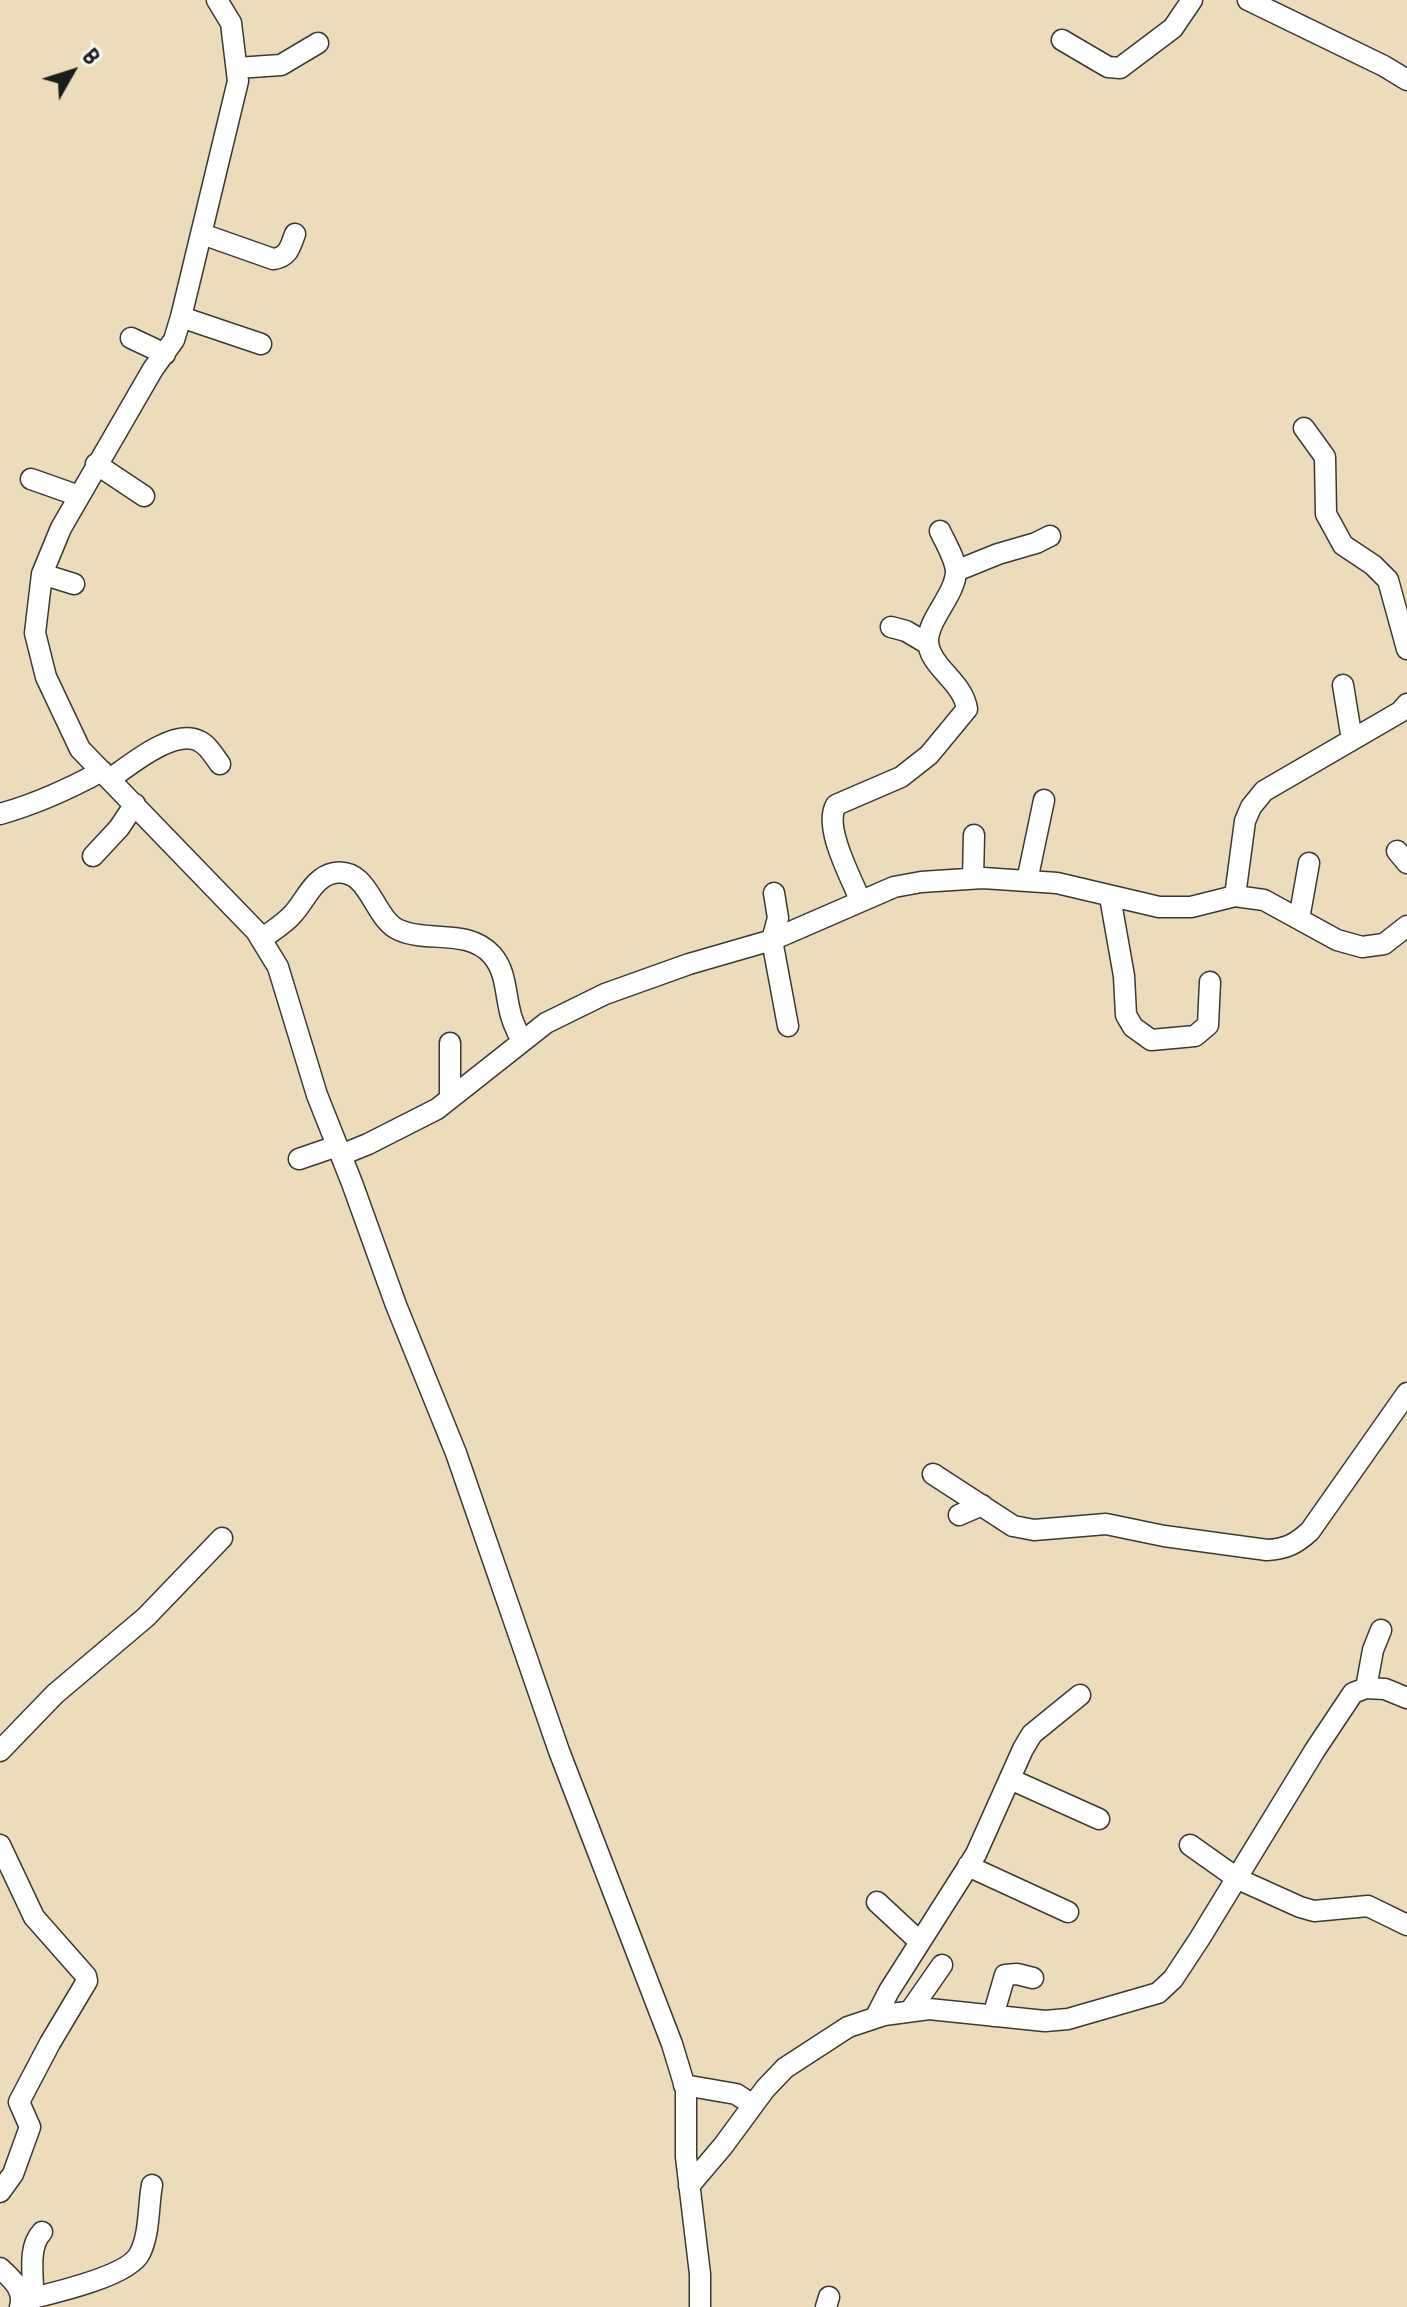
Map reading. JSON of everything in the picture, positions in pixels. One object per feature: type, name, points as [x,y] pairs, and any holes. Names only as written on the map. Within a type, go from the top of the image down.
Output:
[{"type":"street","points":[[217,0],[231,23],[238,81],[181,317],[174,340],[153,369],[61,528],[42,574],[35,633],[46,677],[80,749],[260,934],[278,967],[317,1095],[456,1453],[559,1751],[672,2044],[684,2085],[700,2307]]},
{"type":"street","points":[[1062,40],[1108,67],[1120,68],[1173,28],[1192,0]]},
{"type":"street","points":[[1248,0],[1358,52],[1407,80]]},
{"type":"street","points":[[237,68],[281,65],[318,43]]},
{"type":"street","points":[[202,234],[273,259],[281,258],[289,251],[295,234]]},
{"type":"street","points":[[181,317],[261,344]]},
{"type":"street","points":[[131,338],[165,354]]},
{"type":"street","points":[[1304,428],[1325,457],[1326,514],[1343,545],[1373,565],[1388,580],[1407,649]]},
{"type":"street","points":[[96,464],[144,496]]},
{"type":"street","points":[[31,479],[79,496]]},
{"type":"street","points":[[860,900],[833,832],[831,813],[836,805],[901,777],[929,755],[967,709],[966,697],[940,667],[928,644],[928,637],[956,571],[940,531]]},
{"type":"street","points":[[956,571],[1050,536]]},
{"type":"street","points":[[42,574],[74,584]]},
{"type":"street","points":[[891,627],[906,631],[928,644]]},
{"type":"street","points":[[1343,685],[1352,740]]},
{"type":"street","points":[[1235,896],[1245,821],[1251,807],[1264,791],[1400,712],[1407,704]]},
{"type":"street","points":[[0,814],[106,775],[180,737],[195,738],[204,743],[220,764]]},
{"type":"street","points":[[1027,881],[1044,800]]},
{"type":"street","points":[[93,856],[119,828],[135,804]]},
{"type":"street","points":[[973,878],[974,835]]},
{"type":"street","points":[[1299,919],[1309,863]]},
{"type":"street","points":[[260,934],[293,914],[304,896],[331,873],[346,872],[362,882],[385,922],[401,931],[474,942],[490,952],[500,966],[513,1024],[522,1041]]},
{"type":"street","points":[[299,1159],[368,1144],[437,1109],[546,1023],[605,994],[689,964],[772,940],[894,887],[973,878],[1057,883],[1159,907],[1191,907],[1235,896],[1264,900],[1337,940],[1362,947],[1384,944],[1407,926]]},
{"type":"street","points":[[774,893],[778,918],[772,940],[788,1026]]},
{"type":"street","points":[[1110,897],[1124,976],[1126,1015],[1139,1034],[1151,1040],[1199,1034],[1209,1021],[1210,982]]},
{"type":"street","points":[[450,1043],[450,1098]]},
{"type":"street","points":[[933,1474],[1013,1526],[1034,1530],[1106,1524],[1164,1536],[1267,1550],[1283,1549],[1297,1544],[1310,1531],[1407,1393]]},
{"type":"street","points":[[959,1515],[982,1505]]},
{"type":"street","points":[[0,1751],[55,1694],[146,1617],[222,1538]]},
{"type":"street","points":[[1366,1688],[1373,1650],[1381,1630]]},
{"type":"street","points":[[689,2186],[785,2068],[848,2027],[875,2018],[929,2009],[1045,2021],[1068,2019],[1158,1993],[1173,1979],[1353,1693],[1366,1688],[1385,1689],[1407,1698]]},
{"type":"street","points":[[875,2018],[968,1866],[1032,1734],[1080,1695]]},
{"type":"street","points":[[1010,1779],[1099,1819]]},
{"type":"street","points":[[0,1845],[34,1917],[86,1976],[87,1981],[22,2094],[19,2102],[30,2127],[13,2174],[0,2192]]},
{"type":"street","points":[[1190,1845],[1238,1879],[1314,1911],[1368,1906],[1407,1925]]},
{"type":"street","points":[[968,1866],[1068,1912]]},
{"type":"street","points":[[877,1902],[920,1942]]},
{"type":"street","points":[[910,2011],[942,1965]]},
{"type":"street","points":[[993,2016],[1005,1975],[1033,1978]]},
{"type":"street","points":[[684,2085],[736,2094],[753,2105]]},
{"type":"street","points":[[26,2304],[126,2268],[136,2261],[142,2250],[152,2185]]},
{"type":"street","points":[[26,2304],[34,2240],[42,2232]]},
{"type":"street","points":[[0,2268],[20,2289],[26,2304]]}]
